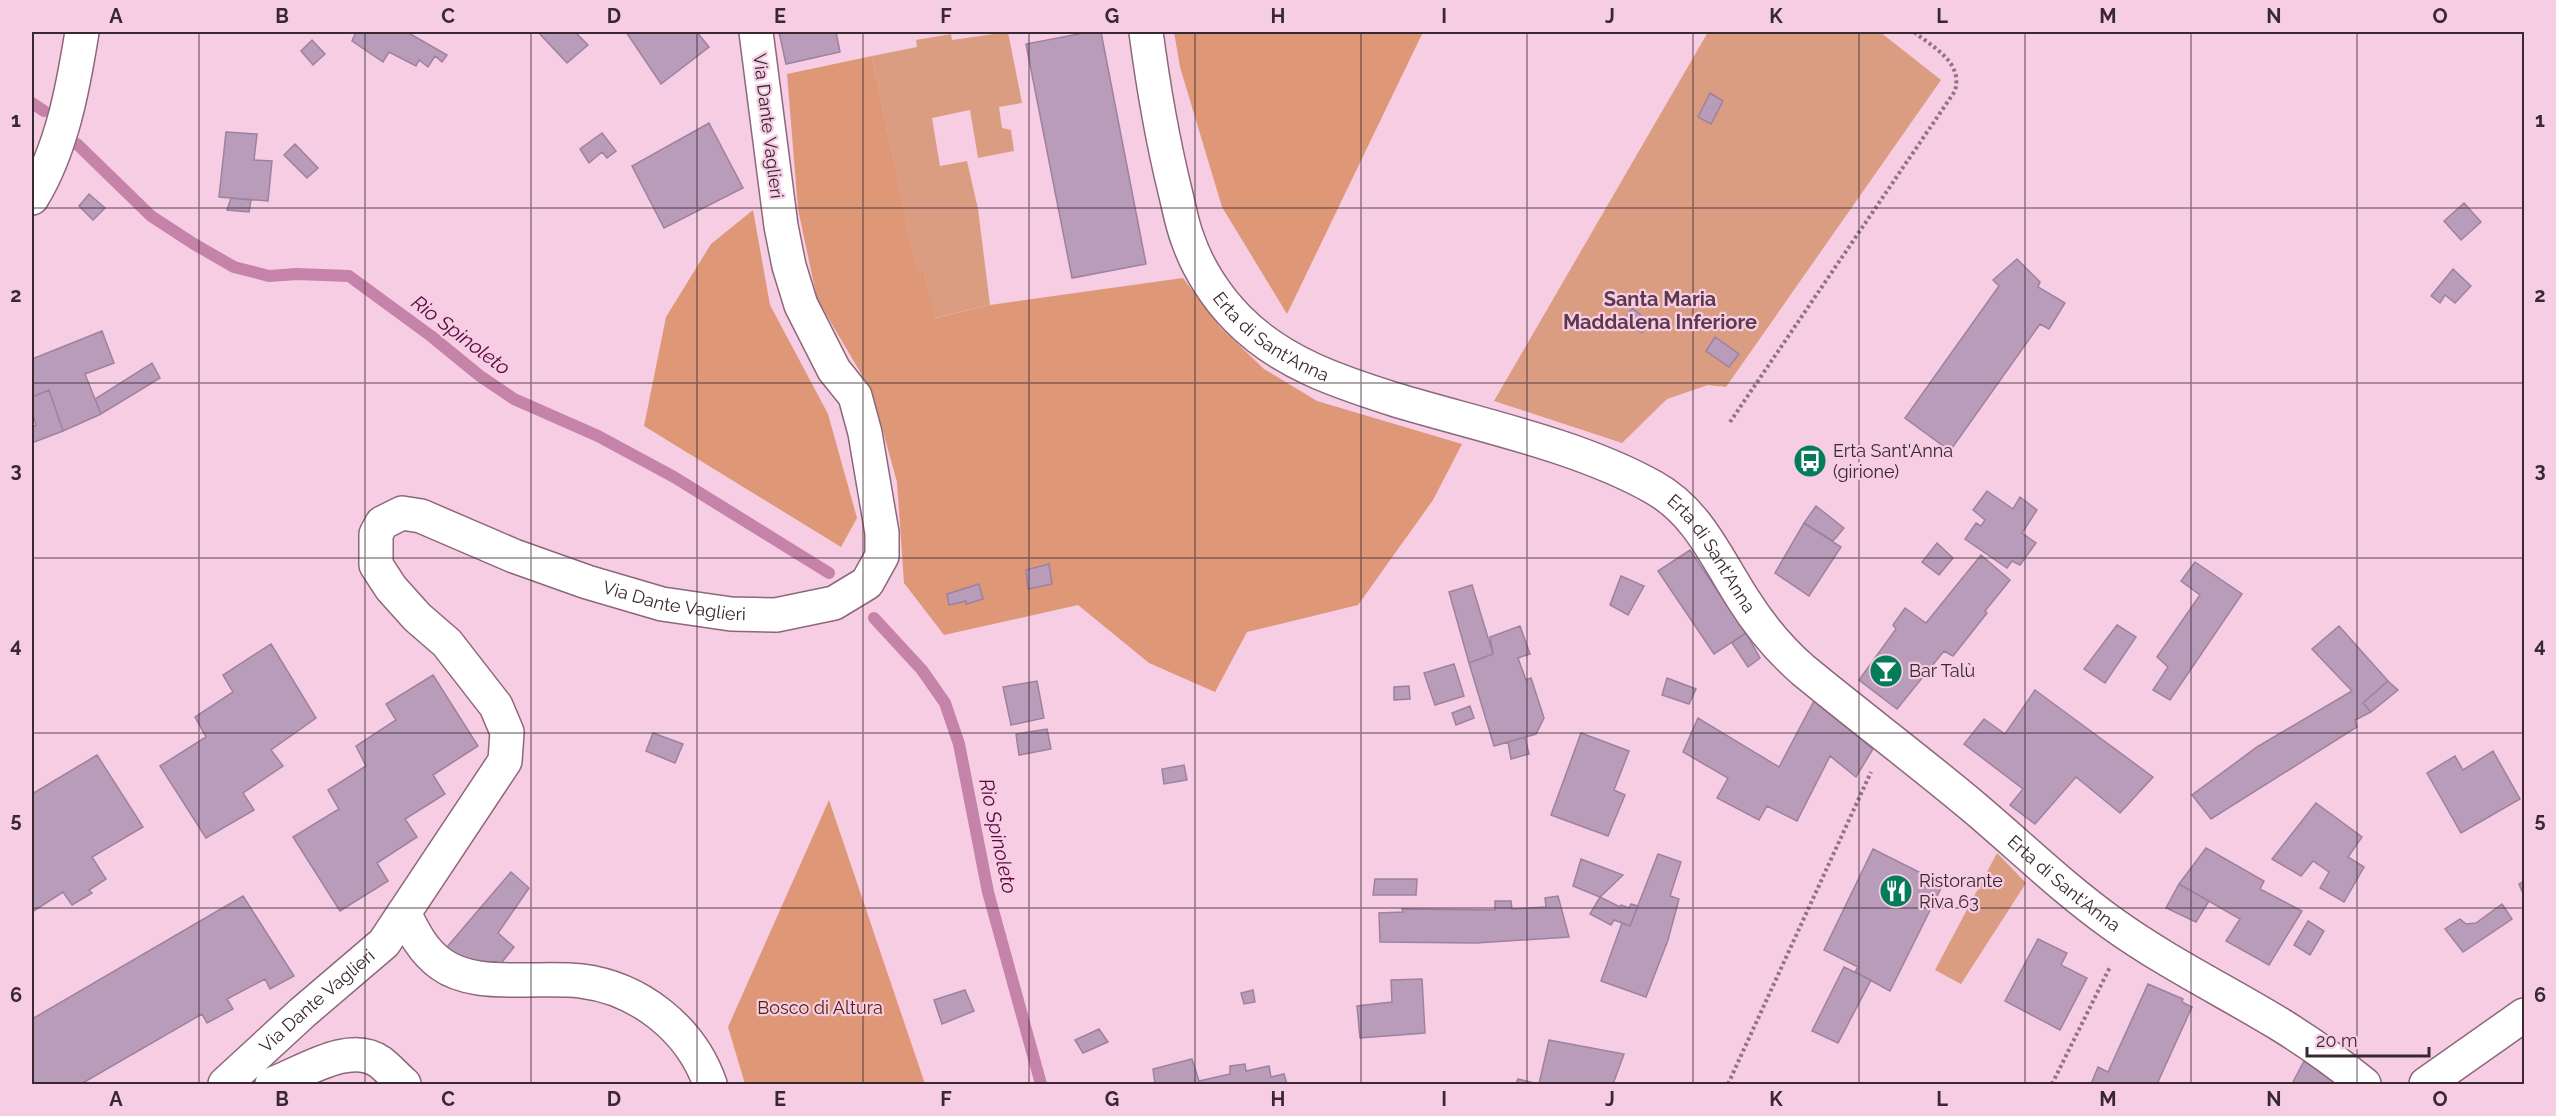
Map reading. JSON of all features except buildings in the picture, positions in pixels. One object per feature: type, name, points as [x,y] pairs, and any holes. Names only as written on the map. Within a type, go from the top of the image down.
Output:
[{"type":"street","points":[[32,198],[45,177],[65,117],[82,32]]},
{"type":"street","name":"Via Dante Vaglieri","points":[[225,1084],[302,1012],[384,943],[505,761],[507,732],[496,706],[447,643],[417,617],[391,588],[375,565],[376,534],[382,523],[402,513],[421,516],[514,556],[587,582],[662,604],[731,614],[776,615],[834,603],[867,583],[882,556],[882,533],[865,433],[855,396],[834,370],[809,322],[789,267],[780,226],[756,32]]},
{"type":"street","name":"Erta di Sant'Anna","points":[[1146,32],[1167,158],[1188,242],[1208,280],[1236,317],[1261,340],[1306,368],[1348,385],[1577,453],[1653,487],[1680,506],[1697,524],[1743,600],[1773,641],[1824,687],[1980,813],[2024,853],[2127,933],[2177,965],[2283,1026],[2364,1084]]},
{"type":"street","points":[[404,913],[416,938],[429,953],[442,966],[460,974],[495,980],[581,981],[619,990],[649,1004],[675,1028],[694,1051],[710,1084]]},
{"type":"street","points":[[2426,1084],[2524,1015]]},
{"type":"street","name":"Via Dante Vaglieri","points":[[272,1084],[341,1055],[363,1056],[378,1060],[404,1084]]},
{"type":"path","points":[[1730,422],[1955,91],[1958,79],[1953,66],[1914,32]]},
{"type":"path","points":[[1728,1084],[1887,736]]},
{"type":"path","points":[[2052,1084],[2127,933]]},
{"type":"shaded area","points":[[1008,32],[1022,103],[999,107],[1002,128],[1011,130],[1014,151],[978,158],[970,110],[932,118],[940,166],[967,161],[978,209],[990,305],[934,318],[924,271],[917,272],[872,56],[917,47],[916,40],[951,34],[952,40]]},
{"type":"shaded area","points":[[1708,32],[1880,32],[1941,80],[1726,387],[1708,385],[1667,399],[1622,443],[1494,401]]},
{"type":"shaded area","points":[[1997,853],[2026,883],[1961,984],[1935,970]]},
{"type":"green space","points":[[1174,32],[1423,32],[1287,314],[1222,207],[1180,67]]},
{"type":"green space","points":[[872,56],[917,271],[924,271],[935,318],[990,305],[1183,278],[1220,327],[1264,369],[1317,401],[1462,444],[1433,500],[1358,605],[1247,632],[1215,692],[1149,663],[1078,605],[944,635],[904,583],[897,482],[872,392],[817,299],[798,209],[787,74]]},
{"type":"green space","points":[[753,210],[770,305],[828,414],[857,518],[841,547],[644,426],[666,317],[711,244]]},
{"type":"green space","name":"Bosco di Altura","points":[[829,800],[925,1084],[745,1084],[728,1027]]},
{"type":"waterway","name":"Rio Spinoleto","points":[[32,103],[44,111]]},
{"type":"waterway","name":"Rio Spinoleto","points":[[77,144],[151,216],[234,267],[269,276],[297,274],[349,276],[431,336],[480,376],[514,399],[598,436],[674,477],[829,573]]},
{"type":"waterway","name":"Rio Spinoleto","points":[[874,618],[922,670],[945,703],[959,744],[988,892],[1041,1084]]},
{"type":"place","name":"Erta Sant'Anna (girione)","points":[[1810,461]]},
{"type":"place","name":"Bar Talù","points":[[1886,671]]},
{"type":"place","name":"Ristorante Riva 63","points":[[1896,891]]},
{"type":"district","name":"Santa Maria Maddalena Inferiore","points":[[1660,310]]}]
